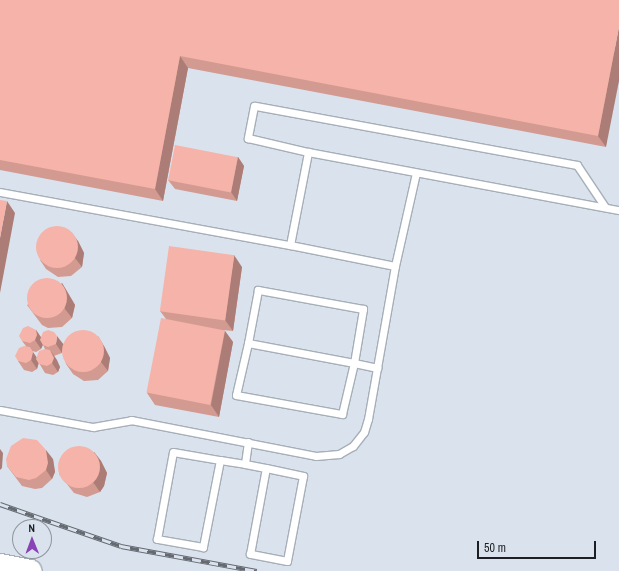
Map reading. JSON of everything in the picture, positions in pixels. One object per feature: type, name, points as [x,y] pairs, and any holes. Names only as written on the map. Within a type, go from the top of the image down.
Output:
[{"type":"highway","points":[[0,565],[30,571]]},
{"type":"lane","points":[[604,207],[577,165],[254,106],[248,138],[308,152],[372,163],[416,173],[491,185],[619,210]]},
{"type":"lane","points":[[290,245],[308,152]]},
{"type":"lane","points":[[0,410],[93,428],[131,420],[316,456],[339,454],[353,446],[364,432],[368,419],[395,266],[416,173]]},
{"type":"lane","points":[[0,192],[290,245],[395,266]]},
{"type":"lane","points":[[258,290],[363,309],[354,363],[342,414],[236,395],[258,290]]},
{"type":"lane","points":[[248,343],[377,368]]},
{"type":"lane","points":[[245,464],[248,442]]},
{"type":"lane","points":[[220,460],[202,547],[157,539],[173,452],[245,464],[266,468],[302,476],[287,561],[250,554],[266,468]]},
{"type":"building","points":[[0,0],[619,0],[619,27],[598,136],[180,56],[155,189],[0,160]]},
{"type":"building","points":[[175,145],[238,157],[231,193],[168,180]]},
{"type":"building","points":[[0,200],[7,201],[0,238]]},
{"type":"building","points":[[57,226],[65,228],[74,236],[78,247],[76,255],[68,264],[57,268],[49,266],[40,258],[36,247],[38,239],[46,230]]},
{"type":"building","points":[[169,246],[234,255],[225,321],[160,311]]},
{"type":"building","points":[[51,278],[58,281],[64,287],[67,298],[66,306],[58,315],[51,318],[43,318],[36,315],[28,306],[27,294],[30,287],[39,279]]},
{"type":"building","points":[[161,318],[225,330],[210,405],[146,393]]},
{"type":"building","points":[[28,326],[36,330],[37,335],[35,340],[30,343],[22,341],[19,336],[23,328]]},
{"type":"building","points":[[48,330],[54,332],[57,336],[56,344],[48,347],[43,345],[40,340],[43,332]]},
{"type":"building","points":[[83,330],[98,336],[104,351],[98,366],[83,372],[68,366],[62,351],[68,336]]},
{"type":"building","points":[[24,346],[30,347],[33,352],[31,360],[26,363],[18,361],[15,356],[19,348]]},
{"type":"building","points":[[45,349],[50,350],[54,358],[52,363],[47,366],[39,364],[36,359],[39,351]]},
{"type":"building","points":[[23,438],[37,440],[46,450],[48,463],[46,470],[36,478],[29,480],[16,477],[7,466],[6,459],[11,446]]},
{"type":"building","points":[[79,446],[94,452],[100,467],[94,482],[79,488],[64,482],[58,467],[64,452]]},
{"type":"railway","points":[[0,504],[121,546],[257,571]]}]
